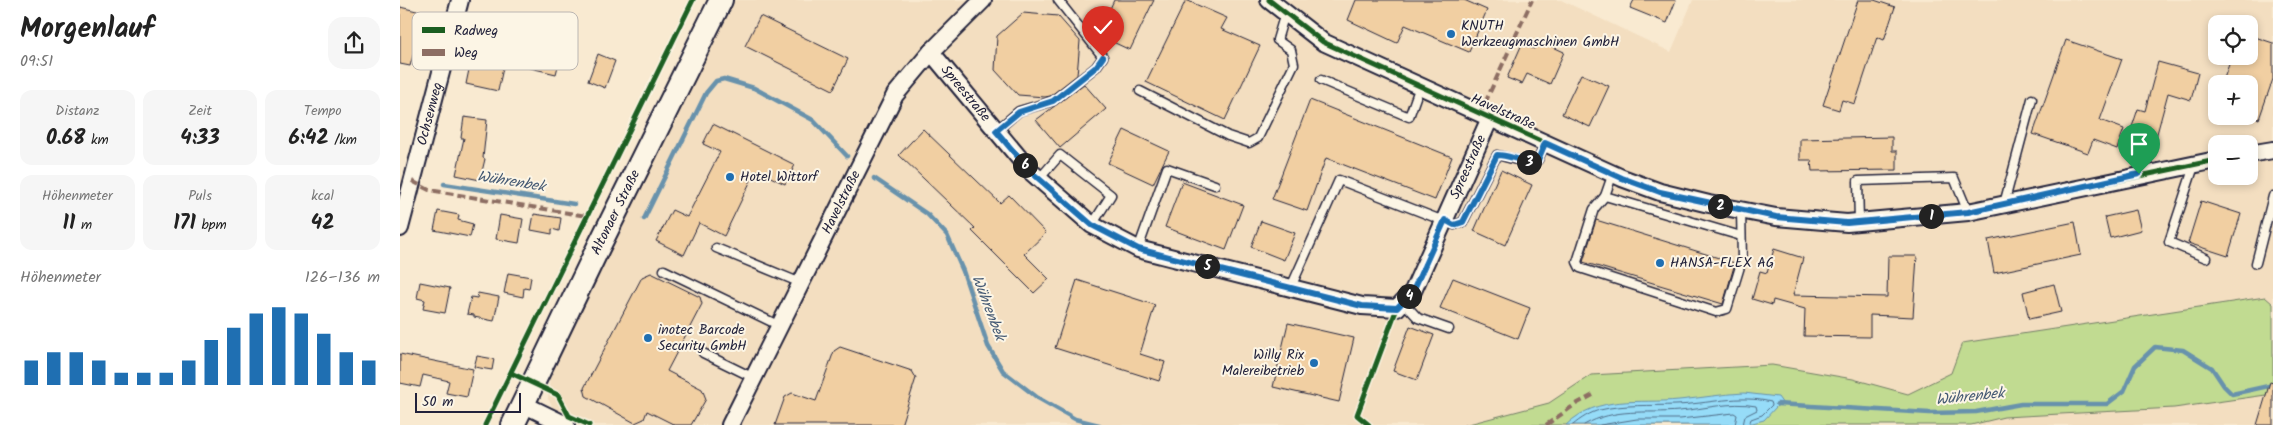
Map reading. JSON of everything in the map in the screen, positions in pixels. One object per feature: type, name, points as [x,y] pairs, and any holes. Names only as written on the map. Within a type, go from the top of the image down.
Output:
[{"type":"main road","name":"Altonaer Straße","points":[[513,425],[721,0]]},
{"type":"street","name":"Havelstraße","points":[[730,425],[895,95],[931,52],[983,0]]},
{"type":"street","name":"Havelstraße","points":[[1269,0],[1323,42],[1613,174],[1660,192],[1776,217],[1847,223],[1968,212],[2208,161]]},
{"type":"street","name":"Spreestraße","points":[[931,52],[1030,171],[1092,225],[1138,249],[1362,306],[1397,308],[1413,291],[1490,118]]},
{"type":"street","name":"Ochsenweg","points":[[400,228],[442,70]]},
{"type":"street","points":[[2258,152],[2273,150]]},
{"type":"street","points":[[523,404],[566,425]]},
{"type":"lane","points":[[996,131],[1019,112],[1053,101],[1096,67],[1103,57],[1058,0]]},
{"type":"lane","points":[[1140,91],[1228,136],[1249,143],[1258,138],[1294,64],[1291,50],[1277,40],[1285,13]]},
{"type":"lane","points":[[1321,80],[1409,117],[1420,86]]},
{"type":"lane","points":[[2004,204],[2032,99]]},
{"type":"lane","points":[[1291,287],[1339,180],[1454,225],[1463,222],[1497,155],[1504,155],[1528,163],[1538,160],[1545,143]]},
{"type":"lane","points":[[1039,179],[1060,155],[1111,194],[1092,225]]},
{"type":"lane","points":[[2194,164],[2169,242],[2206,258]]},
{"type":"lane","points":[[1138,249],[1167,168],[1215,185]]},
{"type":"lane","points":[[1613,174],[1606,196],[1594,209],[1576,262],[1580,268],[1716,312],[1727,309],[1742,260],[1741,210]]},
{"type":"lane","points":[[1859,222],[1858,181],[1954,178],[1968,212]]},
{"type":"lane","points":[[1606,196],[1741,236]]},
{"type":"lane","points":[[2256,263],[2273,196]]},
{"type":"lane","points":[[716,248],[801,283]]},
{"type":"lane","points":[[664,270],[780,326]]},
{"type":"lane","points":[[1402,302],[1418,318],[1449,329]]},
{"type":"lane","points":[[703,353],[754,378]]},
{"type":"shaded area","points":[[731,0],[1561,0],[1671,52],[1693,0],[2273,0],[2273,425],[579,425],[555,411],[548,399],[550,376]]},
{"type":"green space","points":[[2265,297],[2273,304],[2273,394],[2174,408],[2004,417],[1971,425],[1465,425],[1549,403],[1591,375],[1772,365],[1853,379],[1908,394],[1951,373],[1962,343]]},
{"type":"water","points":[[1744,393],[1778,397],[1783,404],[1777,406],[1764,420],[1745,425],[1566,425],[1579,415],[1592,409],[1620,402],[1679,400]]},
{"type":"building","points":[[1114,0],[1154,0],[1130,50],[1098,35]]},
{"type":"building","points":[[1186,0],[1227,18],[1221,29],[1260,46],[1225,120],[1146,82]]},
{"type":"building","name":"KNUTH Werkzeugmaschinen GmbH","points":[[1356,0],[1464,0],[1487,10],[1469,52],[1405,25],[1397,43],[1348,20]]},
{"type":"building","points":[[1634,0],[1676,0],[1667,23],[1630,8]]},
{"type":"building","points":[[1858,0],[1874,0],[1895,7],[1884,40],[1877,37],[1855,104],[1842,100],[1839,110],[1823,105]]},
{"type":"building","points":[[400,7],[421,12],[412,12],[412,59],[410,66],[400,64]]},
{"type":"building","points":[[1023,13],[1058,16],[1080,41],[1077,75],[1050,96],[1018,95],[995,70],[997,36]]},
{"type":"building","points":[[760,16],[848,59],[833,90],[745,46]]},
{"type":"building","points":[[2258,38],[2273,43],[2273,79],[2259,119],[2258,75],[2225,75],[2229,65],[2258,65]]},
{"type":"building","points":[[1538,40],[1564,52],[1550,84],[1527,74],[1522,84],[1507,78],[1522,44],[1534,49]]},
{"type":"building","points":[[2066,40],[2122,59],[2100,120],[2124,129],[2117,149],[2093,140],[2088,153],[2033,134]]},
{"type":"building","points":[[598,54],[615,61],[605,88],[588,81]]},
{"type":"building","points":[[2158,62],[2198,73],[2191,100],[2168,93],[2155,141],[2130,133],[2138,109],[2145,111]]},
{"type":"building","points":[[469,70],[503,70],[498,91],[466,84]]},
{"type":"building","points":[[539,70],[557,70],[556,74]]},
{"type":"building","points":[[1581,74],[1609,86],[1590,127],[1562,114]]},
{"type":"building","points":[[1084,84],[1106,109],[1060,148],[1036,120]]},
{"type":"building","points":[[1310,100],[1452,157],[1435,200],[1326,158],[1307,211],[1272,199]]},
{"type":"building","points":[[464,117],[487,120],[483,158],[485,159],[480,180],[456,175],[464,138],[461,138]]},
{"type":"building","name":"Hotel Wittorf","points":[[713,124],[795,165],[785,184],[756,170],[724,236],[699,223],[684,255],[656,241],[672,210],[687,217],[720,152],[703,144]]},
{"type":"building","points":[[923,129],[1000,203],[1009,195],[1046,233],[1024,254],[1049,279],[1034,293],[972,231],[975,228],[899,155]]},
{"type":"building","points":[[1124,130],[1169,151],[1153,184],[1108,163]]},
{"type":"building","points":[[1892,137],[1892,151],[1897,151],[1897,170],[1812,171],[1811,160],[1800,160],[1800,139]]},
{"type":"building","points":[[1501,170],[1532,185],[1505,245],[1474,231]]},
{"type":"building","points":[[1182,182],[1243,205],[1226,250],[1165,227]]},
{"type":"building","points":[[2201,201],[2241,214],[2228,256],[2188,243]]},
{"type":"building","points":[[2136,210],[2141,230],[2110,238],[2105,217]]},
{"type":"building","points":[[438,211],[459,215],[458,220],[473,224],[470,237],[434,230]]},
{"type":"building","points":[[534,214],[561,218],[559,231],[552,229],[552,234],[531,230]]},
{"type":"building","points":[[500,215],[523,219],[519,243],[496,239]]},
{"type":"building","name":"HANSA-FLEX AG","points":[[1596,220],[1735,263],[1723,304],[1583,262]]},
{"type":"building","points":[[1261,221],[1295,233],[1284,260],[1251,247]]},
{"type":"building","points":[[2075,222],[2081,255],[1994,273],[1988,240]]},
{"type":"building","points":[[1774,249],[1803,258],[1793,295],[1887,297],[1888,256],[1917,256],[1913,317],[1870,315],[1870,337],[1804,336],[1805,309],[1773,300],[1772,305],[1752,299],[1760,271],[1767,273]]},
{"type":"building","points":[[508,273],[531,277],[529,289],[524,288],[523,297],[504,293]]},
{"type":"building","name":"inotec Barcode Security GmbH","points":[[651,273],[700,297],[702,304],[667,371],[702,389],[706,399],[691,425],[675,425],[647,411],[644,419],[635,423],[586,396],[584,388],[642,277]]},
{"type":"building","points":[[1453,278],[1530,308],[1518,339],[1440,308]]},
{"type":"building","points":[[1077,280],[1155,305],[1140,354],[1165,362],[1159,381],[1055,348]]},
{"type":"building","points":[[420,282],[450,288],[445,313],[423,309],[425,300],[417,298]]},
{"type":"building","points":[[2054,284],[2061,312],[2029,319],[2023,292]]},
{"type":"building","points":[[478,293],[499,297],[494,321],[467,314],[471,297],[477,298]]},
{"type":"building","name":"Willy Rix Malereibetrieb","points":[[1288,323],[1354,338],[1339,402],[1273,387]]},
{"type":"building","points":[[1410,326],[1434,335],[1417,380],[1393,371]]},
{"type":"building","points":[[840,347],[912,371],[916,378],[901,425],[775,425],[785,397],[792,393],[816,401],[834,351]]},
{"type":"building","points":[[400,354],[473,369],[467,397],[446,393],[449,381],[423,375],[420,387],[400,383]]},
{"type":"building","points":[[477,356],[494,359],[492,370],[474,367]]},
{"type":"building","points":[[2270,382],[2273,383],[2273,425],[2257,425]]},
{"type":"waterway","name":"Wührenbek","points":[[644,219],[706,93],[716,81],[724,79],[754,88],[813,120],[847,156]]},
{"type":"waterway","name":"Wührenbek","points":[[874,178],[927,214],[947,235],[963,271],[988,346],[1003,371],[1038,398],[1075,419],[1099,425]]},
{"type":"waterway","name":"Wührenbek","points":[[444,184],[574,204]]},
{"type":"waterway","name":"Wührenbek","points":[[1777,404],[1930,413],[1976,412],[2021,404],[2107,404],[2124,391],[2135,366],[2155,347],[2183,350],[2212,368],[2232,394],[2273,385]]},
{"type":"marked path","points":[[1480,114],[1532,0]]},
{"type":"marked path","points":[[412,181],[429,190],[587,216]]},
{"type":"marked path","points":[[1546,425],[1576,404],[1593,395]]},
{"type":"cycle path","points":[[485,425],[693,0]]},
{"type":"cycle path","points":[[1269,0],[1323,42],[1622,178],[1660,192],[1776,217],[1847,223],[1968,212],[2208,162]]},
{"type":"cycle path","points":[[1369,425],[1357,415],[1397,308]]},
{"type":"cycle path","points":[[511,373],[558,395],[569,416],[589,425]]},
{"type":"place","name":"KNUTH Werkzeugmaschinen GmbH","points":[[1451,34]]},
{"type":"place","name":"Hotel Wittorf","points":[[730,177]]},
{"type":"place","name":"HANSA-FLEX AG","points":[[1660,263]]},
{"type":"place","name":"inotec Barcode Security GmbH","points":[[648,338]]},
{"type":"place","name":"Willy Rix Malereibetrieb","points":[[1314,363]]},
{"type":"route","points":[[1103,57],[1096,67],[1053,101],[1019,112],[996,131],[1030,171],[1092,225],[1138,249],[1362,306],[1397,308],[1413,291],[1445,220],[1454,225],[1463,222],[1497,155],[1504,155],[1528,163],[1538,160],[1545,143],[1622,178],[1660,192],[1776,217],[1847,223],[1968,212],[2139,174]]}]
